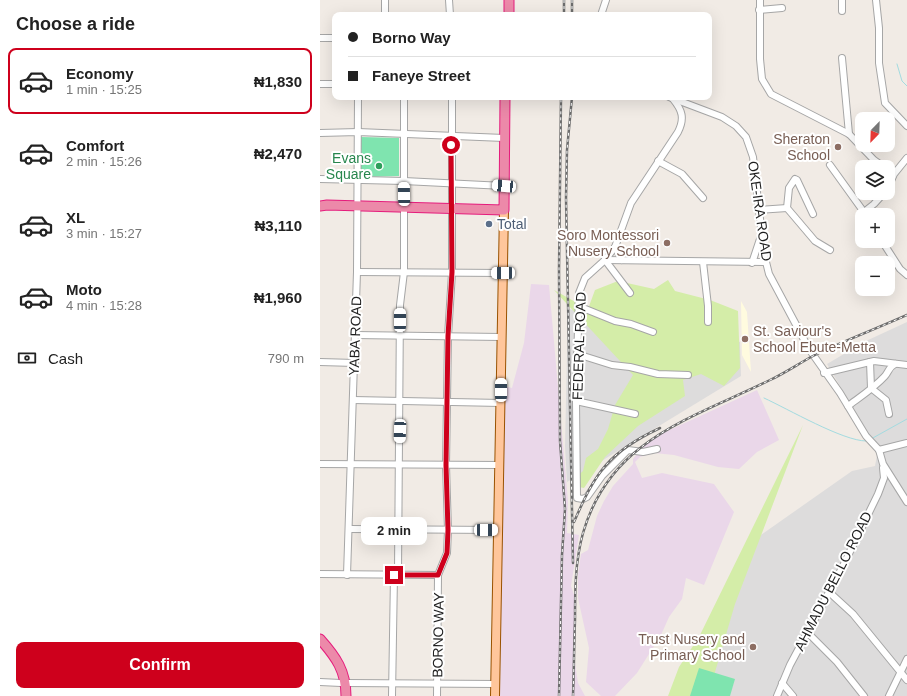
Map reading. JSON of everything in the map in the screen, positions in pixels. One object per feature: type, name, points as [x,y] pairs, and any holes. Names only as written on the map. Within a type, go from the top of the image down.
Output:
[{"type":"highway","points":[[509,0],[509,12]]},
{"type":"highway","points":[[320,206],[504,210],[505,100]]},
{"type":"highway","points":[[320,639],[337,659],[346,696]]},
{"type":"highway","points":[[320,647],[336,668],[343,683],[341,696]]},
{"type":"main road","points":[[495,696],[504,210]]},
{"type":"street","points":[[385,0],[385,12]]},
{"type":"street","points":[[449,0],[450,12]]},
{"type":"street","points":[[602,12],[606,0]]},
{"type":"street","points":[[760,0],[760,59],[762,79],[771,94],[849,134],[874,160]]},
{"type":"street","points":[[842,0],[842,11]]},
{"type":"street","points":[[876,0],[879,28],[879,64],[885,103],[907,126]]},
{"type":"street","points":[[759,10],[782,8]]},
{"type":"street","points":[[320,38],[332,38]]},
{"type":"street","points":[[842,58],[849,134]]},
{"type":"street","points":[[320,84],[332,84]]},
{"type":"street","name":"YABA ROAD","points":[[347,575],[355,363],[358,206],[358,100]]},
{"type":"street","points":[[392,696],[399,530],[401,400],[400,305],[404,272],[404,100]]},
{"type":"street","name":"BORNO WAY","points":[[437,696],[438,575],[447,553],[448,530],[446,465],[448,336],[452,272],[452,100]]},
{"type":"street","name":"FEDERAL ROAD","points":[[657,449],[644,452],[628,450],[602,476],[587,497],[577,498],[576,401],[578,306],[581,284],[585,278],[605,260],[614,247],[631,203],[682,124],[683,116],[680,108],[673,100]]},
{"type":"street","name":"OKE-IRA ROAD","points":[[676,100],[722,117],[743,132],[752,152],[766,262],[774,285],[809,350],[848,406],[866,436],[880,450]]},
{"type":"street","points":[[320,133],[358,132],[504,138]]},
{"type":"street","points":[[895,173],[907,158]]},
{"type":"street","points":[[658,161],[682,174],[702,198]]},
{"type":"street","points":[[830,165],[861,208]]},
{"type":"street","points":[[320,180],[452,182],[504,186]]},
{"type":"street","points":[[813,214],[797,180],[792,183],[789,188],[787,208],[814,241],[830,250]]},
{"type":"street","points":[[870,208],[878,200]]},
{"type":"street","points":[[759,210],[787,208]]},
{"type":"street","points":[[752,263],[762,235]]},
{"type":"street","points":[[614,247],[622,260]]},
{"type":"street","points":[[886,248],[900,269],[907,275]]},
{"type":"street","points":[[605,260],[735,263],[766,262]]},
{"type":"street","points":[[605,260],[630,293]]},
{"type":"street","points":[[703,262],[708,306],[708,322]]},
{"type":"street","points":[[357,272],[503,273]]},
{"type":"street","points":[[578,306],[615,321],[631,324],[653,332]]},
{"type":"street","points":[[355,335],[501,338]]},
{"type":"street","points":[[577,354],[612,365],[630,367],[658,374],[688,375]]},
{"type":"street","points":[[824,373],[870,362],[882,361],[907,365]]},
{"type":"street","points":[[320,362],[355,363]]},
{"type":"street","points":[[870,362],[871,388],[886,400],[889,414]]},
{"type":"street","points":[[848,406],[885,375],[890,366],[896,364]]},
{"type":"street","points":[[353,400],[501,403]]},
{"type":"street","points":[[576,401],[634,414]]},
{"type":"street","points":[[907,443],[880,450],[883,464],[907,502]]},
{"type":"street","points":[[320,464],[500,465]]},
{"type":"street","name":"AHMADU BELLO ROAD","points":[[777,696],[807,632],[829,592],[878,494],[884,476],[883,464]]},
{"type":"street","points":[[349,529],[498,530]]},
{"type":"street","points":[[320,574],[438,575]]},
{"type":"street","points":[[829,592],[853,614],[907,680]]},
{"type":"street","points":[[807,632],[837,662],[864,696]]},
{"type":"street","points":[[889,696],[907,659]]},
{"type":"street","points":[[320,682],[496,684]]},
{"type":"street","points":[[782,684],[793,696]]},
{"type":"shaded area","points":[[531,284],[549,285],[568,501],[567,533],[579,535],[571,586],[575,598],[575,663],[578,683],[585,696],[500,696],[503,386],[512,388],[524,343]]},
{"type":"shaded area","name":"St. Saviour's School Ebute-Metta","points":[[741,301],[747,312],[751,372],[742,355]]},
{"type":"shaded area","points":[[568,309],[697,331],[740,342],[741,376],[567,482],[565,446]]},
{"type":"shaded area","points":[[907,322],[907,696],[694,696],[758,537],[852,471],[875,466],[878,450],[827,364],[866,341]]},
{"type":"shaded area","points":[[757,390],[779,440],[757,452],[739,469],[718,467],[674,455],[654,453],[640,457],[635,462],[642,478],[662,473],[714,484],[734,512],[704,585],[686,578],[682,599],[669,617],[661,635],[637,673],[615,696],[601,696],[586,682],[589,648],[578,598],[578,575],[581,554],[588,550],[597,516],[604,501],[613,486],[633,464],[633,459],[645,444],[663,433]]},
{"type":"green space","name":"Evans Square","points":[[361,137],[399,138],[399,176],[359,177]]},
{"type":"green space","points":[[668,280],[675,291],[710,300],[738,311],[740,368],[724,386],[701,374],[683,380],[685,396],[638,426],[605,457],[584,488],[579,487],[574,479],[583,471],[586,458],[598,449],[608,429],[615,405],[633,375],[554,290],[588,309],[595,290],[618,281],[654,289]]},
{"type":"green space","points":[[803,425],[735,604],[708,696],[668,696],[679,667],[699,637]]},
{"type":"green space","points":[[699,668],[735,679],[730,696],[690,696]]},
{"type":"waterway","points":[[897,64],[902,81],[907,86]]},
{"type":"waterway","points":[[764,398],[815,424],[844,436],[856,440],[866,441]]},
{"type":"waterway","points":[[871,439],[907,419]]},
{"type":"railway","points":[[564,0],[564,12]]},
{"type":"railway","points":[[572,0],[572,12]]},
{"type":"railway","points":[[559,696],[562,555],[565,509],[560,441],[559,270],[561,100]]},
{"type":"railway","points":[[572,100],[567,150],[566,198],[573,563]]},
{"type":"railway","points":[[573,696],[575,587],[578,555],[583,533],[596,501],[613,475],[634,453],[684,420],[776,377],[813,356],[907,315]]},
{"type":"railway","points":[[574,522],[597,476],[606,465],[628,446],[660,428]]},
{"type":"place","name":"Sheraton School","points":[[838,147]]},
{"type":"place","name":"Evans Square","points":[[379,166]]},
{"type":"place","name":"Total","points":[[489,224]]},
{"type":"place","name":"Soro Montessori Nusery School","points":[[667,243]]},
{"type":"place","name":"St. Saviour's School Ebute-Metta","points":[[745,339]]},
{"type":"place","name":"Trust Nusery and Primary School","points":[[753,647]]},
{"type":"route","points":[[394,575],[438,575],[447,553],[448,530],[446,465],[448,336],[452,272],[451,236],[453,208],[451,145]]}]
